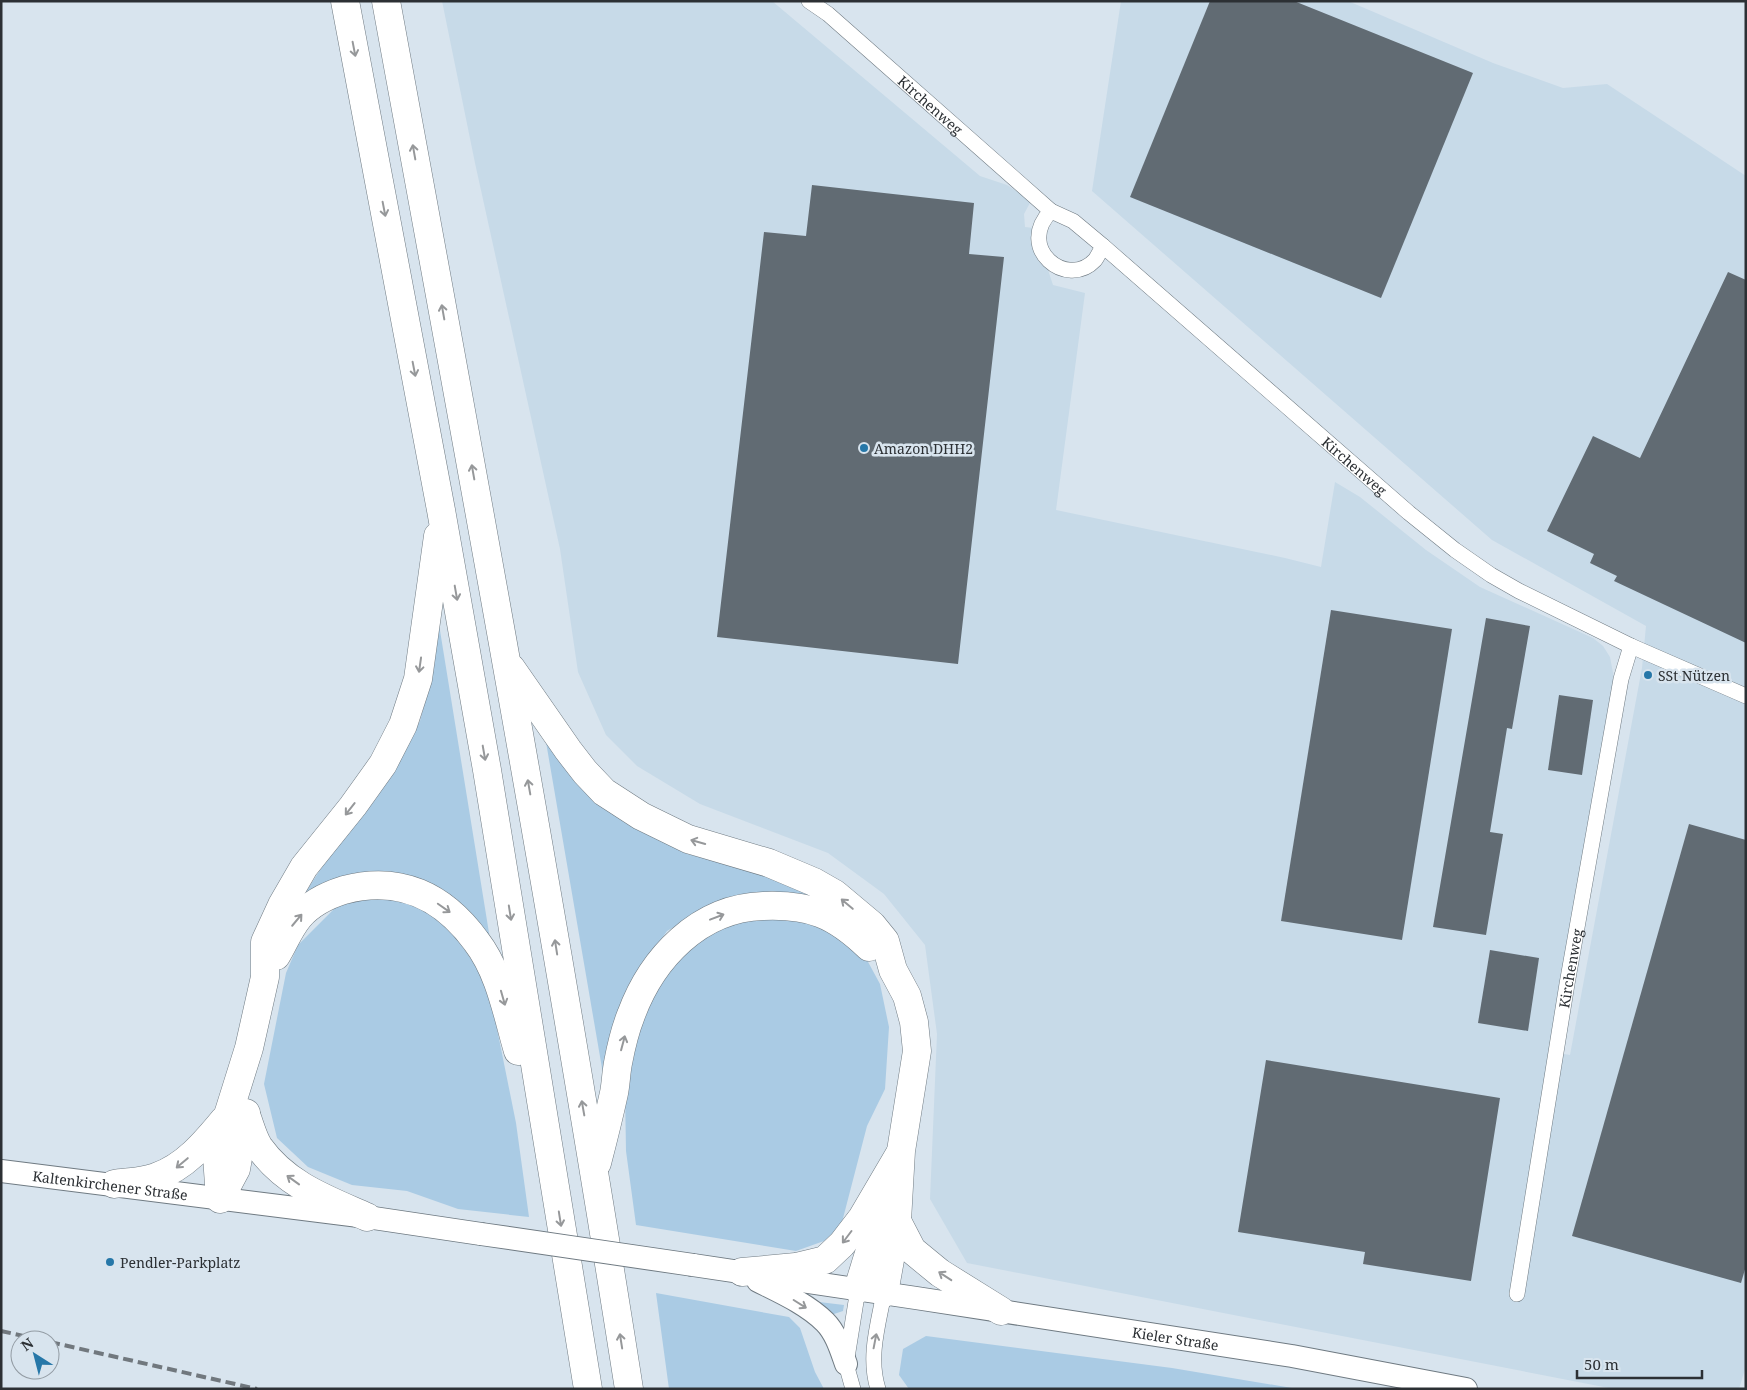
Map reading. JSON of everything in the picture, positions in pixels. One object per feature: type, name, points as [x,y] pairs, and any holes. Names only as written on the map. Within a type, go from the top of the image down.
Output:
[{"type":"highway","points":[[345,1],[441,510],[487,770],[588,1389]]},
{"type":"highway","points":[[386,1],[507,662],[570,1037],[595,1173],[629,1389]]},
{"type":"highway","points":[[220,1199],[236,1169],[237,1115],[249,1048],[265,977],[265,942],[282,904],[304,867],[353,806],[382,764],[403,725],[418,678],[441,510]]},
{"type":"highway","points":[[507,662],[584,772],[604,792],[641,816],[688,839],[769,863],[814,882],[835,894],[872,925],[885,941],[893,970],[907,996],[914,1022],[917,1051],[901,1151],[871,1291]]},
{"type":"highway","points":[[265,977],[290,929],[300,916],[316,902],[334,893],[362,885],[392,885],[421,893],[448,910],[477,942],[498,980],[553,1170]]},
{"type":"highway","points":[[595,1173],[614,1090],[618,1063],[631,1016],[642,990],[657,966],[673,947],[692,930],[713,918],[750,906],[783,905],[817,911],[851,929],[893,970]]},
{"type":"highway","points":[[114,1184],[155,1178],[177,1168],[237,1115]]},
{"type":"highway","points":[[237,1115],[259,1146],[280,1170],[311,1193],[367,1217]]},
{"type":"highway","points":[[871,1291],[897,1221],[901,1151]]},
{"type":"highway","points":[[742,1272],[796,1267],[825,1260],[842,1244],[862,1218],[901,1151]]},
{"type":"highway","points":[[897,1221],[912,1250],[940,1273],[1001,1311]]},
{"type":"main road","name":"Kaltenkirchener Straße","points":[[1,1171],[367,1217],[480,1234]]},
{"type":"main road","name":"Kieler Straße","points":[[480,1234],[871,1291],[1292,1356],[1466,1389]]},
{"type":"main road","points":[[742,1272],[794,1300],[825,1322],[838,1343],[846,1364]]},
{"type":"street","name":"Kirchenweg","points":[[809,1],[843,28],[1051,211],[1073,221],[1103,246],[1409,513],[1455,550],[1519,592],[1631,646],[1746,696]]},
{"type":"street","points":[[1051,211],[1039,229],[1038,240],[1041,250],[1047,259],[1056,266],[1066,270],[1077,270],[1087,266],[1096,259],[1103,246]]},
{"type":"street","name":"Kirchenweg","points":[[1517,1294],[1567,984],[1617,699],[1631,646]]},
{"type":"street","points":[[853,1389],[846,1364],[871,1291]]},
{"type":"street","points":[[871,1291],[874,1374],[878,1389]]},
{"type":"shaded area","points":[[442,1],[772,1],[980,176],[1007,185],[1031,201],[1024,214],[1025,227],[1034,228],[1053,285],[1085,293],[1056,510],[1321,567],[1335,482],[1360,497],[1426,550],[1480,587],[1593,638],[1603,646],[1610,657],[1614,678],[1552,1052],[1570,1055],[1642,668],[1646,626],[1492,540],[1092,191],[1121,1],[1348,1],[1493,63],[1563,88],[1607,84],[1746,176],[1746,1366],[1739,1389],[1614,1389],[967,1263],[930,1199],[937,1034],[925,945],[884,894],[828,853],[700,804],[637,766],[606,735],[578,672],[560,549],[475,163]]},
{"type":"shaded area","points":[[437,612],[490,939],[405,875],[301,899],[332,852],[375,800],[420,721],[434,668]]},
{"type":"shaded area","points":[[546,742],[586,788],[624,822],[687,854],[774,874],[820,894],[819,901],[772,891],[710,906],[667,931],[627,988],[603,1074]]},
{"type":"shaded area","points":[[386,895],[423,907],[449,927],[488,984],[516,1123],[529,1217],[458,1209],[407,1191],[352,1185],[308,1167],[277,1138],[264,1084],[286,973],[298,945],[339,904]]},
{"type":"shaded area","points":[[749,919],[796,920],[832,932],[867,960],[880,984],[889,1027],[885,1089],[867,1126],[841,1226],[824,1241],[796,1251],[636,1225],[626,1151],[625,1091],[635,1042],[659,984],[687,950],[713,927]]},
{"type":"shaded area","points":[[656,1293],[789,1317],[800,1328],[815,1372],[824,1389],[669,1389]]},
{"type":"shaded area","points":[[819,1302],[844,1305],[843,1311],[831,1315]]},
{"type":"shaded area","points":[[926,1336],[1172,1368],[1298,1389],[909,1389],[899,1375],[903,1349]]},
{"type":"building","points":[[1210,1],[1294,1],[1473,73],[1381,298],[1130,197]]},
{"type":"building","name":"Amazon DHH2","points":[[812,185],[974,203],[969,254],[1004,257],[958,664],[717,637],[764,232],[806,236]]},
{"type":"building","points":[[1728,272],[1746,280],[1746,643],[1614,581],[1617,576],[1590,563],[1594,554],[1547,531],[1593,436],[1640,458]]},
{"type":"building","points":[[1331,610],[1452,629],[1402,940],[1281,921]]},
{"type":"building","points":[[1486,618],[1530,626],[1512,729],[1507,728],[1490,832],[1503,834],[1486,935],[1433,927]]},
{"type":"building","points":[[1559,695],[1593,700],[1582,775],[1548,770]]},
{"type":"building","points":[[1689,824],[1746,840],[1746,1266],[1741,1283],[1572,1236]]},
{"type":"building","points":[[1490,950],[1539,958],[1528,1031],[1478,1023]]},
{"type":"building","points":[[1266,1060],[1500,1098],[1471,1281],[1363,1264],[1365,1252],[1238,1232]]},
{"type":"railway","points":[[1,1331],[10,1333]]},
{"type":"railway","points":[[60,1344],[257,1389]]},
{"type":"place","name":"Amazon DHH2","points":[[864,448]]},
{"type":"place","name":"SSt Nützen","points":[[1648,675]]},
{"type":"place","name":"Pendler-Parkplatz","points":[[110,1262]]}]
